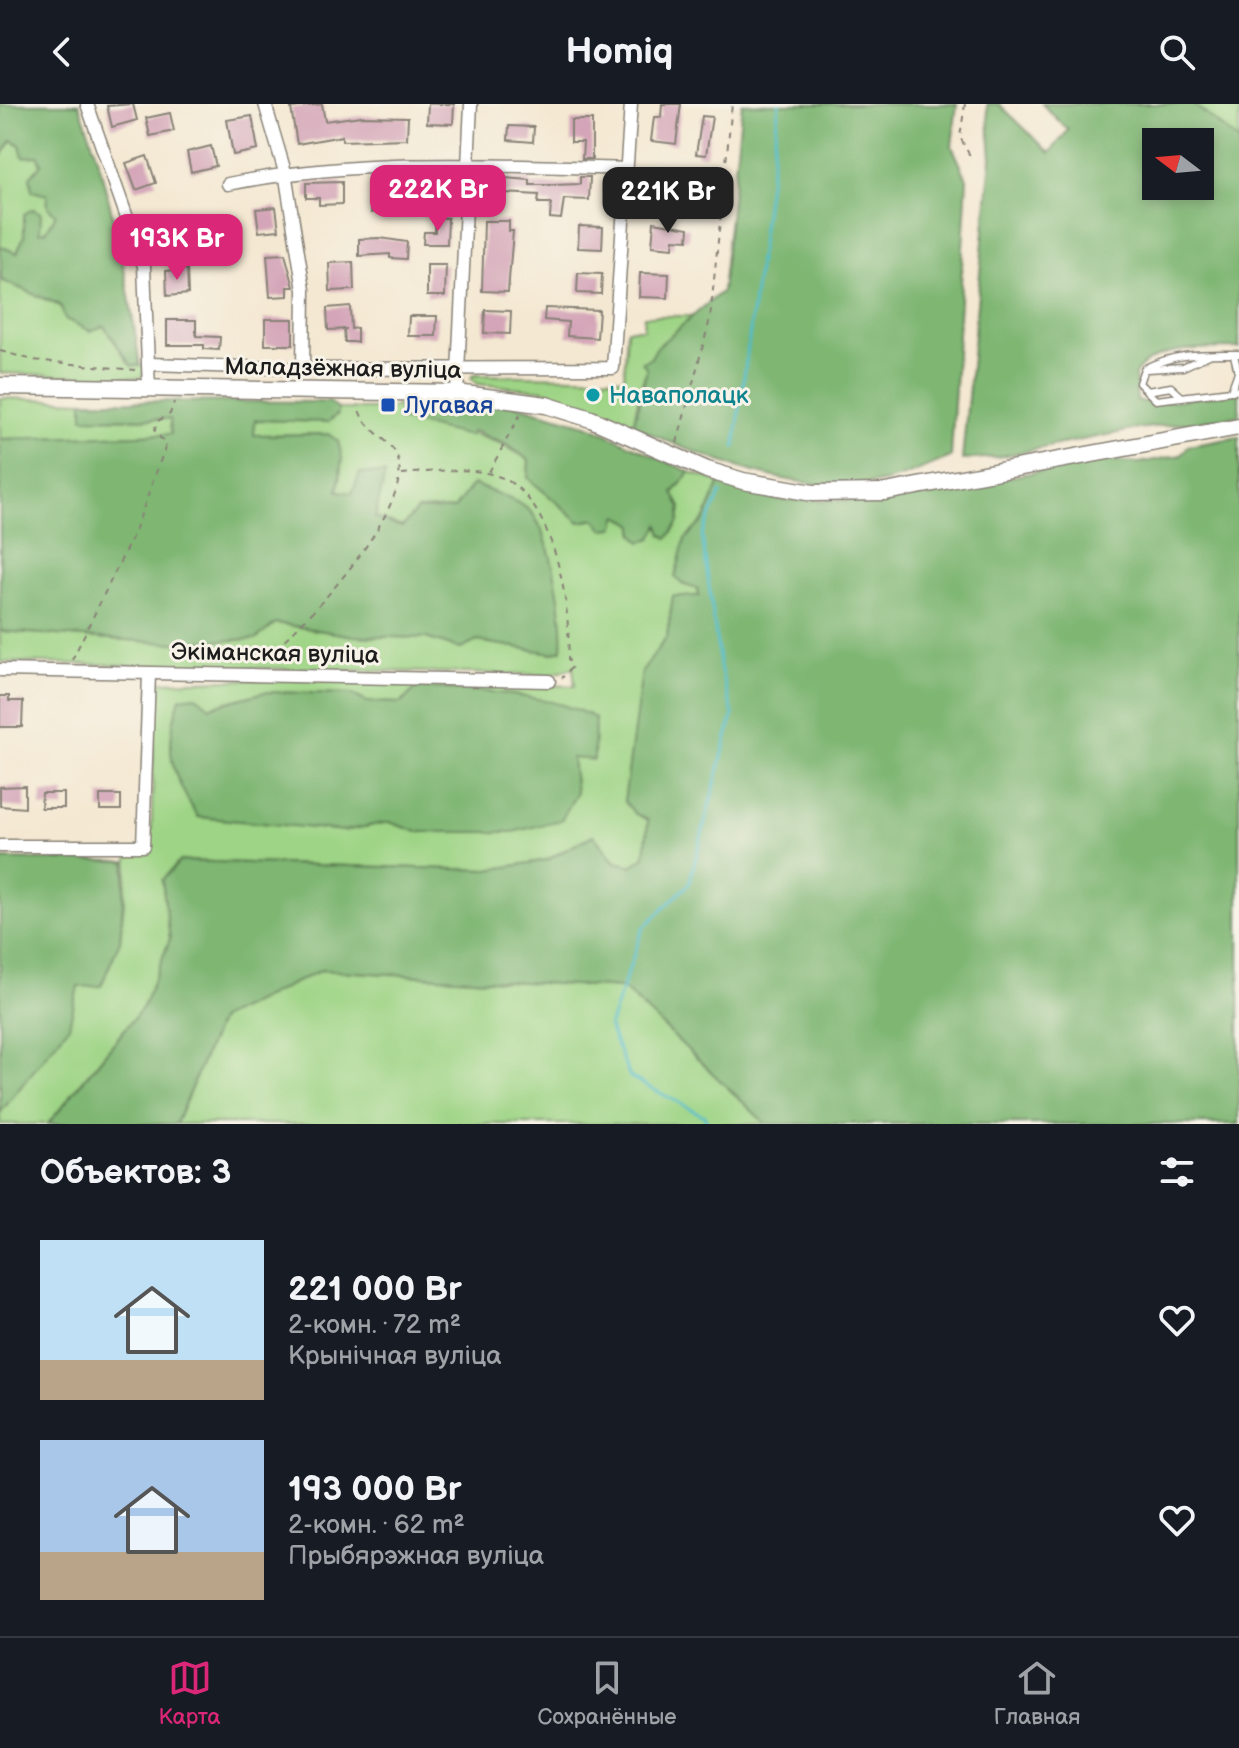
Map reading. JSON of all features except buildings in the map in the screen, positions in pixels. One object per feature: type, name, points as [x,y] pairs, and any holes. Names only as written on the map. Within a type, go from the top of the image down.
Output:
[{"type":"main road","name":"Маладзёжная вуліца","points":[[0,386],[457,393],[526,401],[591,419],[674,456],[743,481],[813,493],[885,492],[1239,427]]},
{"type":"street","points":[[87,104],[144,266],[149,389]]},
{"type":"street","points":[[265,104],[285,172],[304,290],[303,369]]},
{"type":"street","points":[[457,393],[471,104]]},
{"type":"street","points":[[150,364],[303,369],[613,368],[631,104]]},
{"type":"street","points":[[228,184],[285,172],[469,165],[627,169]]},
{"type":"street","name":"Экіманская вуліца","points":[[0,670],[549,681]]},
{"type":"street","points":[[0,846],[143,846],[149,674]]},
{"type":"lane","points":[[1216,352],[1236,354],[1238,372],[1235,390],[1156,400],[1139,383],[1144,369],[1163,359],[1216,352]]},
{"type":"path","points":[[674,456],[710,319],[732,104]]},
{"type":"path","points":[[965,104],[960,137],[970,156]]},
{"type":"path","points":[[0,351],[33,360],[129,370],[146,368],[150,364]]},
{"type":"path","points":[[66,672],[135,531],[166,445],[155,431],[156,422],[170,414],[179,389]]},
{"type":"path","points":[[222,673],[243,654],[266,655],[281,644],[320,603],[385,517],[400,474],[397,455],[369,429],[359,414],[358,392]]},
{"type":"path","points":[[488,473],[511,436],[526,401]]},
{"type":"path","points":[[400,474],[488,473],[504,478],[530,502],[545,527],[568,605],[571,647],[568,659],[572,667],[565,678],[549,681]]},
{"type":"green space","points":[[0,104],[79,104],[117,233],[140,365],[132,366],[104,326],[90,331],[65,319],[60,305],[1,280],[0,246],[17,253],[24,236],[24,214],[33,209],[41,213],[40,232],[46,231],[56,215],[48,207],[47,195],[32,191],[30,177],[41,164],[38,156],[23,157],[20,145],[12,140],[0,159]]},
{"type":"green space","points":[[742,104],[957,104],[952,146],[967,179],[951,457],[882,482],[818,484],[786,480],[722,462],[633,426],[647,369],[642,362],[650,359],[657,347],[722,291]]},
{"type":"green space","points":[[987,104],[999,104],[1050,153],[1068,130],[1042,104],[1193,104],[1239,141],[1239,348],[1182,350],[1155,357],[1135,374],[1137,401],[1156,403],[1239,392],[1239,416],[1137,429],[997,457],[962,460],[991,158]]},
{"type":"green space","points":[[1193,104],[1239,104],[1239,141]]},
{"type":"green space","points":[[12,140],[38,156],[47,195],[56,215],[46,231],[24,236],[17,253],[0,246],[4,186],[0,184],[0,159]]},
{"type":"green space","points":[[0,270],[2,280],[104,326],[131,366],[146,365],[142,378],[0,373]]},
{"type":"green space","points":[[644,316],[694,316],[666,342],[650,364],[633,426],[543,390],[477,384],[471,379],[473,375],[624,378],[627,329],[643,329]]},
{"type":"green space","points":[[0,398],[83,401],[84,418],[170,419],[171,434],[0,439]]},
{"type":"green space","points":[[83,401],[329,402],[338,409],[338,414],[328,422],[255,420],[254,435],[328,434],[338,441],[342,458],[338,491],[352,493],[360,473],[385,474],[375,518],[402,527],[417,510],[454,509],[473,484],[525,507],[538,522],[551,556],[559,598],[562,650],[552,653],[477,641],[461,649],[426,638],[354,636],[276,623],[256,639],[169,643],[0,631],[0,439],[171,434],[170,419],[83,418]]},
{"type":"green space","points":[[508,403],[589,426],[690,472],[673,493],[681,507],[679,522],[668,538],[662,535],[659,525],[652,538],[641,542],[634,534],[634,524],[618,516],[614,528],[603,529],[595,519],[580,522],[528,478],[529,460],[507,445],[473,431],[469,436],[400,420],[399,405]]},
{"type":"green space","points":[[399,405],[401,420],[467,432],[514,451],[529,460],[528,478],[580,522],[618,516],[634,524],[659,524],[667,538],[679,522],[673,493],[690,472],[720,482],[705,519],[685,539],[682,584],[698,589],[699,596],[673,597],[667,636],[642,672],[635,725],[634,813],[649,820],[645,857],[632,866],[615,862],[593,835],[547,860],[489,870],[180,861],[162,880],[170,939],[143,1007],[48,1124],[0,1124],[0,1113],[68,1026],[78,986],[120,941],[129,851],[151,850],[155,689],[160,682],[265,679],[575,686],[573,668],[549,675],[0,662],[0,631],[169,643],[276,623],[354,636],[426,638],[461,649],[477,641],[552,653],[454,509],[417,510],[403,527],[375,518],[384,474],[352,494],[338,491],[342,458],[328,434],[254,435],[254,420],[328,422],[338,414],[338,409],[389,409]],"holes":[[[416,688],[594,759],[572,757],[576,794],[418,832],[389,822],[343,831],[196,696],[209,707],[265,692],[350,694],[367,702],[401,703]]]},
{"type":"green space","points":[[1239,437],[1239,1124],[766,1124],[623,988],[321,970],[220,1019],[176,1124],[48,1124],[143,1007],[170,939],[162,880],[180,861],[489,870],[547,860],[593,835],[615,862],[632,866],[645,857],[648,820],[634,813],[624,801],[642,672],[667,636],[673,596],[699,596],[698,589],[682,584],[675,577],[685,539],[705,519],[720,482],[777,500],[886,500],[1100,460],[1139,463],[1181,455],[1188,446]]},
{"type":"green space","points":[[416,688],[533,698],[595,718],[594,760],[572,758],[576,794],[561,820],[513,832],[418,832],[389,822],[344,831],[198,817],[181,787],[171,746],[180,698],[196,696],[210,707],[265,692],[351,694],[367,702],[401,703]]},
{"type":"green space","points":[[0,859],[126,861],[120,941],[101,986],[78,987],[69,1026],[0,1113]]},
{"type":"green space","points":[[321,970],[623,988],[766,1124],[176,1124],[220,1019]]},
{"type":"waterway","points":[[735,447],[779,104]]},
{"type":"waterway","points":[[708,1124],[704,1116],[630,1077],[609,1027],[643,928],[689,884],[733,714],[720,667],[702,535],[721,493]]},
{"type":"place","name":"Наваполацк","points":[[593,395]]},
{"type":"place","name":"Лугавая","points":[[388,405]]}]
